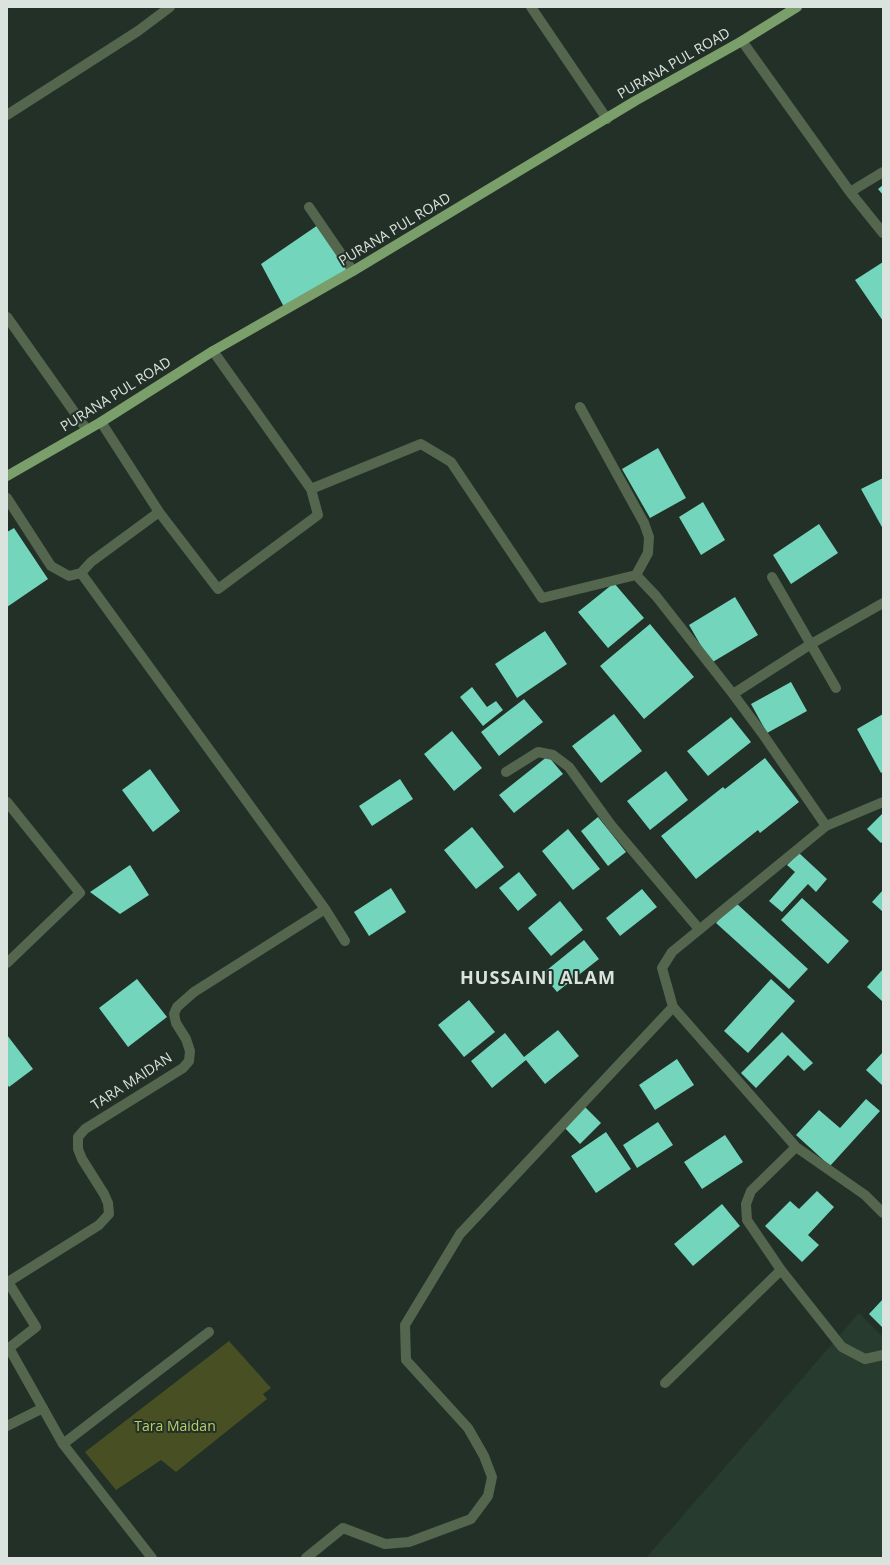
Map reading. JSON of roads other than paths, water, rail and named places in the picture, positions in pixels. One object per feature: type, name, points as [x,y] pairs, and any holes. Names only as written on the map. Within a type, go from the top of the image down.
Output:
[{"type":"main road","name":"PURANA PUL ROAD","points":[[7,476],[101,422],[213,351],[353,271],[635,101],[742,41],[797,7]]},
{"type":"street","points":[[7,115],[138,31],[170,7]]},
{"type":"street","points":[[531,7],[607,119]]},
{"type":"street","points":[[742,41],[850,192],[883,233]]},
{"type":"street","points":[[850,192],[883,172]]},
{"type":"street","points":[[309,207],[353,271]]},
{"type":"street","points":[[7,317],[87,430]]},
{"type":"street","points":[[101,422],[159,512],[218,589],[318,515],[311,489],[213,351]]},
{"type":"street","points":[[311,489],[421,444],[451,462],[542,598],[636,575],[648,553],[649,537],[644,523],[580,407]]},
{"type":"street","points":[[7,498],[51,566],[69,576],[80,573],[91,562],[159,512]]},
{"type":"street","points":[[80,573],[325,909],[345,941]]},
{"type":"street","points":[[636,575],[656,596],[733,694],[762,733],[826,826]]},
{"type":"street","points":[[772,577],[836,688]]},
{"type":"street","points":[[733,694],[811,644],[883,603]]},
{"type":"street","points":[[506,772],[538,752],[553,755],[569,767],[611,825],[699,929]]},
{"type":"street","points":[[7,802],[80,893],[7,963]]},
{"type":"street","points":[[883,802],[826,826],[672,952],[662,968],[673,1007],[796,1147],[865,1195],[883,1213]]},
{"type":"street","name":"TARA MAIDAN","points":[[8,1280],[99,1225],[109,1214],[108,1203],[104,1194],[82,1159],[78,1149],[78,1137],[85,1128],[183,1068],[189,1061],[190,1051],[186,1039],[176,1023],[174,1014],[177,1007],[194,992],[325,909]]},
{"type":"street","points":[[306,1558],[343,1528],[385,1544],[409,1542],[471,1519],[488,1496],[492,1477],[484,1456],[468,1428],[406,1360],[405,1325],[460,1234],[673,1007]]},
{"type":"street","points":[[796,1147],[751,1192],[746,1204],[747,1220],[782,1270],[842,1347],[865,1359],[883,1355]]},
{"type":"street","points":[[664,1383],[782,1270]]},
{"type":"street","points":[[8,1280],[36,1327],[9,1348],[63,1444],[152,1558]]},
{"type":"street","points":[[63,1444],[209,1332]]},
{"type":"street","points":[[7,1426],[43,1408]]},
{"type":"district","name":"HUSSAINI ALAM","points":[[538,979]]},
{"type":"park label","name":"Tara Maidan","points":[[175,1427]]}]
